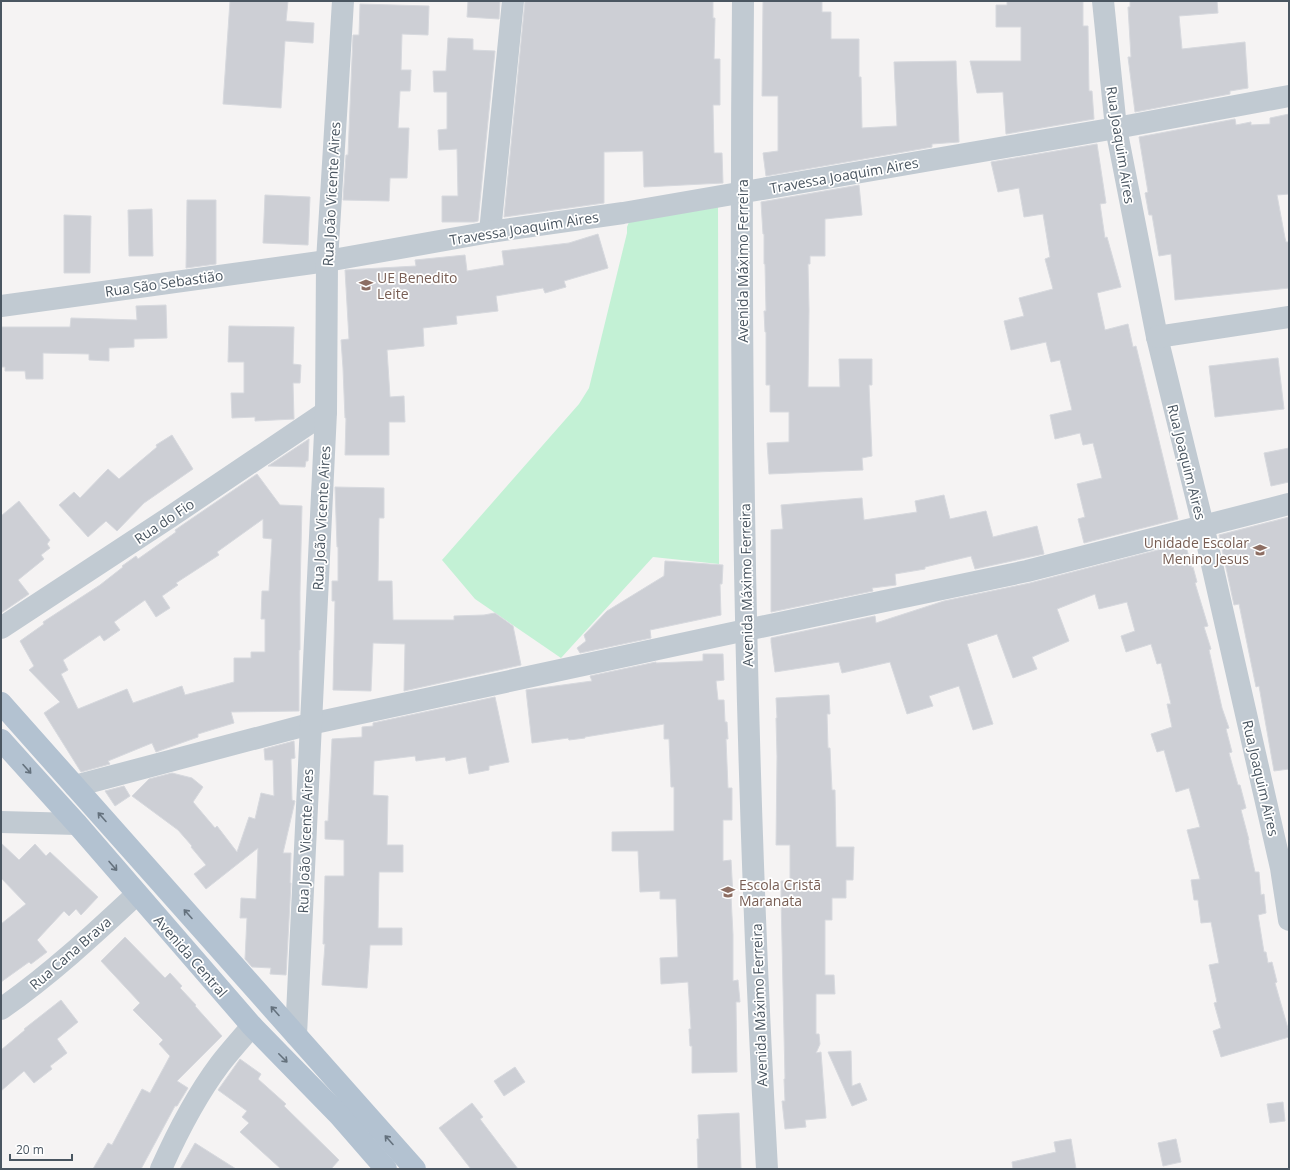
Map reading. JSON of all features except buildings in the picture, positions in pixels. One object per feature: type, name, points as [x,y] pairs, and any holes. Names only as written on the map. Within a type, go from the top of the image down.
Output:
[{"type":"main road","points":[[1,703],[415,1169]]},
{"type":"main road","name":"Avenida Central","points":[[1,740],[77,824],[252,1026],[339,1115],[386,1169]]},
{"type":"street","name":"Rua João Vicente Aires","points":[[296,1035],[326,412],[327,261],[343,1]]},
{"type":"street","points":[[490,232],[512,1]]},
{"type":"street","name":"Avenida Máximo Ferreira","points":[[743,1],[741,192],[746,630],[759,1020],[767,1169]]},
{"type":"street","name":"Rua Joaquim Aires","points":[[1103,1],[1116,128],[1157,337],[1285,868],[1289,920]]},
{"type":"street","name":"Travessa Joaquim Aires","points":[[327,261],[490,232],[624,213],[1116,128],[1289,96]]},
{"type":"street","name":"Rua São Sebastião","points":[[1,306],[327,261]]},
{"type":"street","points":[[1157,337],[1289,317]]},
{"type":"street","name":"Rua do Fio","points":[[1,628],[326,412]]},
{"type":"street","points":[[75,786],[310,724],[1027,571],[1289,504]]},
{"type":"street","points":[[1,822],[77,824]]},
{"type":"street","name":"Rua Cana Brava","points":[[1,1009],[39,982],[137,894]]},
{"type":"street","points":[[161,1169],[174,1140],[198,1097],[220,1065],[252,1026]]},
{"type":"green space","points":[[718,207],[719,564],[653,557],[561,658],[475,599],[442,560],[579,404],[589,388],[629,222]]},
{"type":"place","name":"UE Benedito Leite","points":[[366,285]]},
{"type":"place","name":"Unidade Escolar Menino Jesus","points":[[1260,550]]},
{"type":"place","name":"Escola Cristã Maranata","points":[[728,892]]}]
